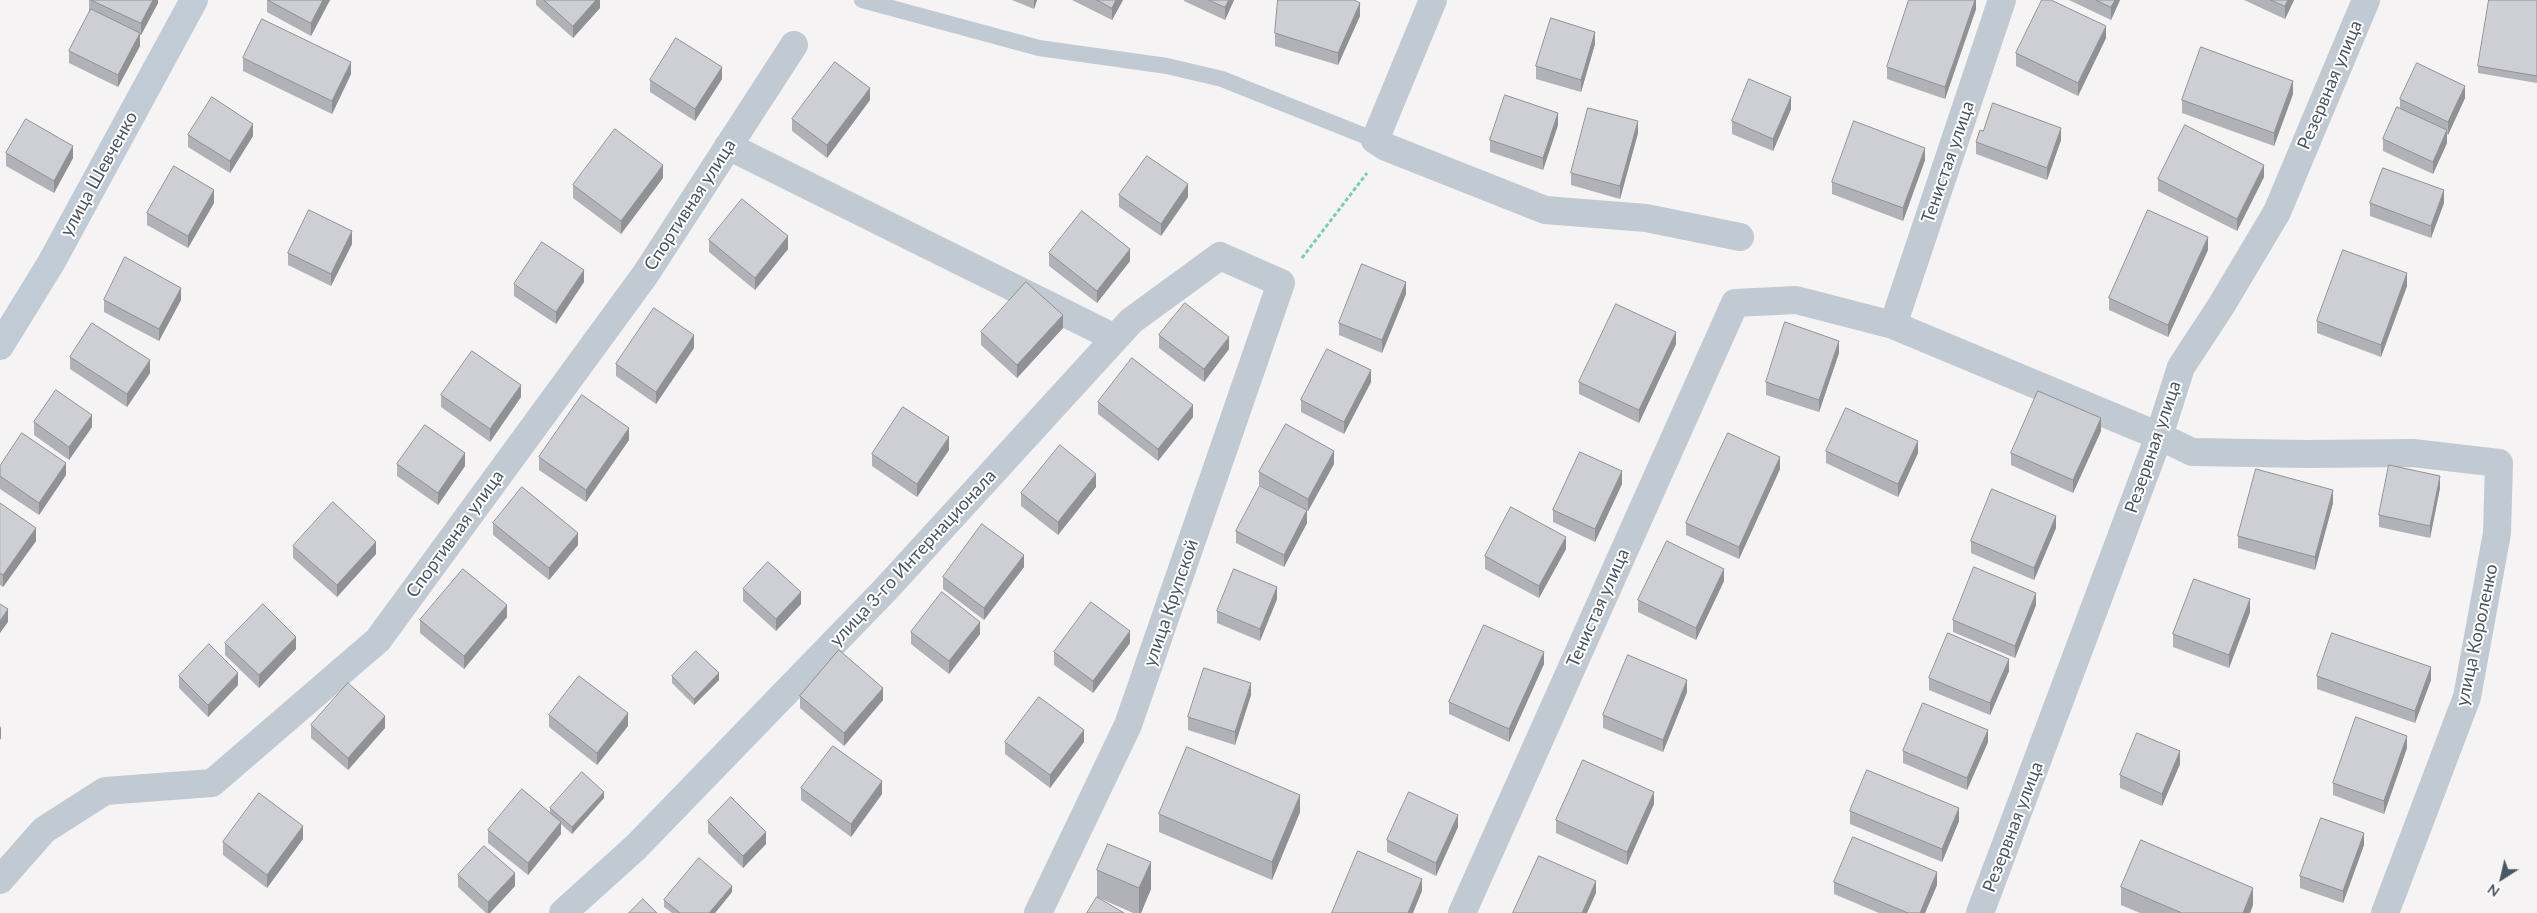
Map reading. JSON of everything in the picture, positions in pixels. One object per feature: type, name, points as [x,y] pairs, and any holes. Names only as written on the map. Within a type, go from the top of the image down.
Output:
[{"type":"main road","name":"улица Шевченко","points":[[0,346],[51,263],[194,0]]},
{"type":"street","points":[[1433,0],[1381,144],[1545,210],[1646,218],[1740,238]]},
{"type":"street","name":"Тенистая улица","points":[[1462,913],[1735,303],[1796,300],[1893,325],[2002,0]]},
{"type":"street","name":"Резервная улица","points":[[1980,913],[2159,436],[2181,366],[2221,306],[2277,212],[2366,0]]},
{"type":"street","name":"Спортивная улица","points":[[0,880],[44,830],[105,791],[212,783],[378,640],[644,275],[794,45]]},
{"type":"street","points":[[728,146],[1115,338]]},
{"type":"street","name":"улица 3-го Интернационала","points":[[563,913],[636,847],[871,604],[1131,321],[1220,256],[1281,284]]},
{"type":"street","name":"улица Крупской","points":[[1038,913],[1128,725],[1281,284]]},
{"type":"street","points":[[1893,325],[2159,436]]},
{"type":"street","name":"улица Короленко","points":[[2159,436],[2192,452],[2413,453],[2499,463],[2497,533],[2468,697],[2385,913]]},
{"type":"lane","points":[[862,0],[1039,48],[1167,66],[1222,79],[1381,144]]},
{"type":"path","points":[[1281,284],[1329,224],[1381,144]]},
{"type":"building","points":[[91,0],[153,0],[141,23]]},
{"type":"building","points":[[268,0],[323,0],[311,23]]},
{"type":"building","points":[[544,0],[596,0],[573,26]]},
{"type":"building","points":[[1097,0],[1116,0],[1112,8]]},
{"type":"building","points":[[1209,0],[1229,0],[1225,7]]},
{"type":"building","points":[[1278,0],[1354,0],[1360,3],[1338,53],[1275,33]]},
{"type":"building","points":[[1909,0],[1975,0],[1945,87],[1887,67]]},
{"type":"building","points":[[2042,0],[2051,0],[2106,26],[2078,83],[2016,53]]},
{"type":"building","points":[[2096,0],[2115,0],[2111,7]]},
{"type":"building","points":[[2271,0],[2288,0],[2285,6]]},
{"type":"building","points":[[2489,0],[2537,0],[2537,76],[2478,66]]},
{"type":"building","points":[[91,9],[140,33],[118,75],[69,51]]},
{"type":"building","points":[[1551,18],[1595,32],[1581,80],[1536,66]]},
{"type":"building","points":[[262,19],[351,62],[332,101],[243,58]]},
{"type":"building","points":[[676,38],[722,67],[695,109],[650,80]]},
{"type":"building","points":[[2201,47],[2293,81],[2274,133],[2182,100]]},
{"type":"building","points":[[835,62],[870,88],[827,145],[792,119]]},
{"type":"building","points":[[2417,63],[2465,86],[2448,122],[2400,99]]},
{"type":"building","points":[[1749,79],[1791,97],[1773,139],[1732,121]]},
{"type":"building","points":[[1505,95],[1558,113],[1543,158],[1490,140]]},
{"type":"building","points":[[212,97],[253,124],[230,161],[188,135]]},
{"type":"building","points":[[1993,103],[2061,128],[2047,168],[1976,142],[1980,130],[1983,131]]},
{"type":"building","points":[[2397,107],[2447,130],[2433,162],[2383,139]]},
{"type":"building","points":[[1588,108],[1638,121],[1620,186],[1571,173]]},
{"type":"building","points":[[26,119],[73,146],[54,181],[6,153]]},
{"type":"building","points":[[1854,121],[1925,148],[1903,208],[1832,182]]},
{"type":"building","points":[[2185,125],[2264,165],[2237,219],[2158,179]]},
{"type":"building","points":[[615,129],[663,165],[621,221],[573,185]]},
{"type":"building","points":[[1147,156],[1188,184],[1161,224],[1119,195]]},
{"type":"building","points":[[174,166],[214,190],[188,236],[147,213]]},
{"type":"building","points":[[2383,168],[2444,190],[2431,226],[2370,203]]},
{"type":"building","points":[[742,199],[788,236],[755,278],[709,240]]},
{"type":"building","points":[[309,210],[352,231],[331,274],[288,253]]},
{"type":"building","points":[[2148,210],[2208,237],[2168,325],[2109,298]]},
{"type":"building","points":[[1082,211],[1130,249],[1097,291],[1049,253]]},
{"type":"building","points":[[542,242],[584,270],[556,312],[514,284]]},
{"type":"building","points":[[2343,250],[2407,273],[2381,345],[2317,321]]},
{"type":"building","points":[[125,257],[181,288],[159,329],[104,300]]},
{"type":"building","points":[[1362,264],[1406,282],[1382,340],[1339,323]]},
{"type":"building","points":[[1026,282],[1063,315],[1017,365],[981,332]]},
{"type":"building","points":[[1185,303],[1229,337],[1204,369],[1159,335]]},
{"type":"building","points":[[1616,304],[1676,332],[1639,410],[1579,382]]},
{"type":"building","points":[[654,308],[694,335],[656,392],[616,364]]},
{"type":"building","points":[[1785,322],[1839,341],[1819,400],[1766,382]]},
{"type":"building","points":[[92,323],[150,360],[127,394],[70,357]]},
{"type":"building","points":[[1327,349],[1371,370],[1344,422],[1301,400]]},
{"type":"building","points":[[472,351],[521,385],[490,429],[441,395]]},
{"type":"building","points":[[1132,358],[1193,405],[1158,449],[1098,402]]},
{"type":"building","points":[[56,390],[92,415],[69,447],[34,422]]},
{"type":"building","points":[[2038,391],[2101,418],[2073,480],[2011,453]]},
{"type":"building","points":[[582,395],[629,428],[586,490],[539,457]]},
{"type":"building","points":[[903,407],[949,437],[917,484],[872,454]]},
{"type":"building","points":[[1846,408],[1918,441],[1898,484],[1826,451]]},
{"type":"building","points":[[1286,424],[1334,451],[1308,499],[1259,472]]},
{"type":"building","points":[[425,425],[465,453],[438,493],[397,464]]},
{"type":"building","points":[[22,433],[66,463],[39,503],[0,476],[0,466]]},
{"type":"building","points":[[1728,433],[1780,457],[1739,547],[1686,523]]},
{"type":"building","points":[[1060,445],[1096,474],[1058,522],[1021,493]]},
{"type":"building","points":[[1580,452],[1622,471],[1595,529],[1553,510]]},
{"type":"building","points":[[2389,465],[2440,476],[2430,526],[2379,515]]},
{"type":"building","points":[[2256,469],[2333,490],[2315,557],[2238,536]]},
{"type":"building","points":[[1260,486],[1307,510],[1284,555],[1236,531]]},
{"type":"building","points":[[522,487],[578,533],[549,568],[493,523]]},
{"type":"building","points":[[1992,489],[2056,516],[2034,568],[1971,541]]},
{"type":"building","points":[[333,502],[376,542],[337,585],[293,546]]},
{"type":"building","points":[[0,503],[36,528],[3,575],[0,573]]},
{"type":"building","points":[[1511,507],[1566,537],[1539,586],[1485,556]]},
{"type":"building","points":[[982,524],[1024,555],[984,608],[943,577]]},
{"type":"building","points":[[1667,541],[1724,569],[1696,628],[1638,600]]},
{"type":"building","points":[[768,562],[801,592],[776,619],[743,589]]},
{"type":"building","points":[[1974,567],[2036,593],[2015,646],[1953,620]]},
{"type":"building","points":[[463,569],[507,605],[464,656],[420,620]]},
{"type":"building","points":[[1234,569],[1277,587],[1260,629],[1217,611]]},
{"type":"building","points":[[2194,579],[2250,599],[2229,655],[2173,634]]},
{"type":"building","points":[[942,592],[980,622],[949,661],[911,632]]},
{"type":"building","points":[[1091,602],[1130,631],[1093,681],[1054,652]]},
{"type":"building","points":[[0,604],[8,609],[0,621]]},
{"type":"building","points":[[263,604],[296,637],[259,675],[225,643]]},
{"type":"building","points":[[1484,625],[1544,652],[1509,729],[1449,702]]},
{"type":"building","points":[[1948,633],[2009,659],[1990,703],[1929,678]]},
{"type":"building","points":[[2332,633],[2431,667],[2415,711],[2317,676]]},
{"type":"building","points":[[209,644],[238,673],[208,705],[179,676]]},
{"type":"building","points":[[839,650],[883,688],[844,733],[800,696]]},
{"type":"building","points":[[696,651],[719,673],[694,699],[672,676]]},
{"type":"building","points":[[1628,655],[1687,680],[1663,740],[1603,715]]},
{"type":"building","points":[[1204,668],[1251,683],[1235,732],[1188,717]]},
{"type":"building","points":[[579,676],[628,713],[597,753],[549,715]]},
{"type":"building","points":[[348,683],[385,716],[348,758],[311,725]]},
{"type":"building","points":[[1039,697],[1084,730],[1050,775],[1005,742]]},
{"type":"building","points":[[1923,703],[1988,730],[1967,778],[1903,751]]},
{"type":"building","points":[[2356,717],[2407,736],[2384,801],[2333,783]]},
{"type":"building","points":[[2137,733],[2180,751],[2162,794],[2120,775]]},
{"type":"building","points":[[833,746],[882,781],[851,824],[801,788]]},
{"type":"building","points":[[1187,747],[1300,795],[1272,862],[1159,814]]},
{"type":"building","points":[[1583,760],[1654,792],[1627,852],[1556,820]]},
{"type":"building","points":[[1867,770],[1959,808],[1942,849],[1850,811]]},
{"type":"building","points":[[582,772],[604,792],[572,827],[550,808]]},
{"type":"building","points":[[522,789],[561,822],[528,863],[488,830]]},
{"type":"building","points":[[1409,792],[1458,815],[1436,863],[1387,840]]},
{"type":"building","points":[[259,793],[303,826],[267,875],[223,842]]},
{"type":"building","points":[[731,797],[766,832],[743,856],[708,821]]},
{"type":"building","points":[[2321,818],[2364,833],[2343,891],[2300,876]]},
{"type":"building","points":[[1853,837],[1937,872],[1920,913],[1908,913],[1834,882]]},
{"type":"building","points":[[2141,840],[2253,888],[2243,913],[2182,913],[2121,887]]},
{"type":"building","points":[[1108,844],[1151,862],[1139,888],[1097,870]]},
{"type":"building","points":[[484,846],[515,873],[488,902],[458,875]]},
{"type":"building","points":[[1358,851],[1422,879],[1408,913],[1332,913]]},
{"type":"building","points":[[1539,856],[1596,881],[1582,913],[1513,913]]},
{"type":"building","points":[[699,858],[732,886],[709,913],[680,913],[664,900]]},
{"type":"building","points":[[1097,897],[1124,913],[1087,913]]},
{"type":"building","points":[[643,899],[657,913],[629,913]]}]
